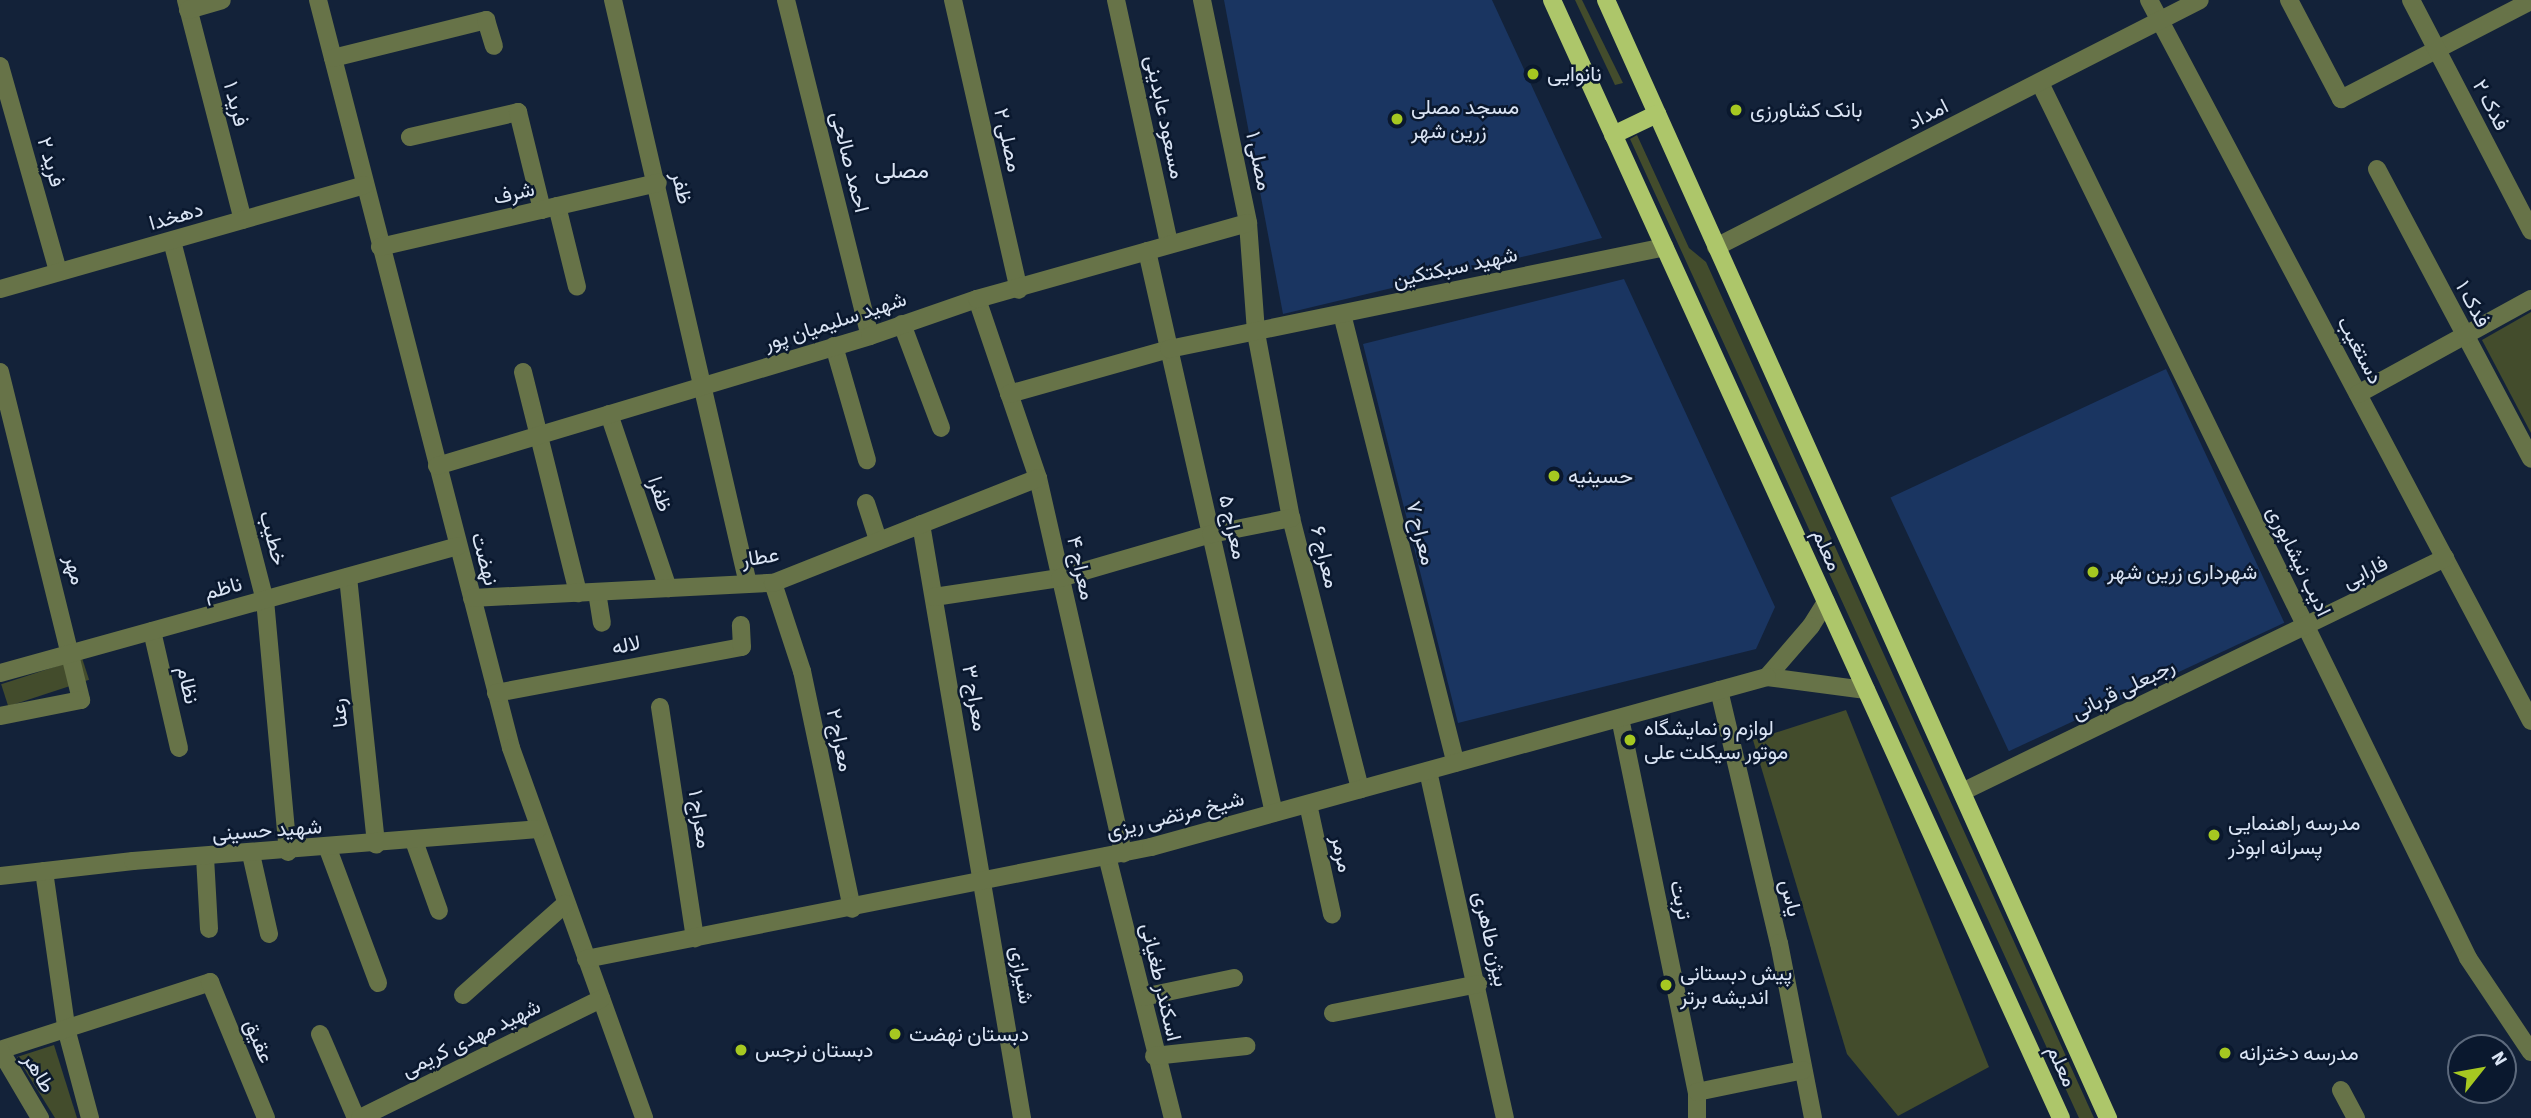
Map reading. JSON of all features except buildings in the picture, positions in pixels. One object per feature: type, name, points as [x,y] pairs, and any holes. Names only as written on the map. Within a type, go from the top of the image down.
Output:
[{"type":"main road","name":"معلم","points":[[1552,0],[2061,1118]]},
{"type":"main road","name":"معلم","points":[[1606,0],[2108,1118]]},
{"type":"main road","points":[[1613,135],[1657,114]]},
{"type":"street","points":[[187,5],[222,0]]},
{"type":"street","name":"نهضت","points":[[318,0],[496,693],[538,830],[644,1118]]},
{"type":"street","name":"ظفر","points":[[613,0],[748,584]]},
{"type":"street","name":"احمد صالحی","points":[[786,0],[870,335]]},
{"type":"street","name":"مصلی ۲","points":[[953,0],[1019,290]]},
{"type":"street","name":"مسعود عابدینی","points":[[1116,0],[1170,244]]},
{"type":"street","name":"مصلی ۱","points":[[1202,0],[1248,223],[1256,334]]},
{"type":"street","name":"دستغیب","points":[[2149,0],[2531,721]]},
{"type":"street","name":"امداد","points":[[1716,247],[2200,0]]},
{"type":"street","points":[[2289,0],[2341,99],[2531,1]]},
{"type":"street","name":"فدک ۲","points":[[2411,0],[2531,231]]},
{"type":"street","name":"فرید ۱","points":[[187,5],[243,220]]},
{"type":"street","points":[[333,58],[486,20],[494,46]]},
{"type":"street","name":"فرید ۲","points":[[0,66],[58,271]]},
{"type":"street","name":"ادیب نیشابوری","points":[[2040,83],[2468,958],[2531,1052]]},
{"type":"street","points":[[410,137],[518,112],[578,287]]},
{"type":"street","name":"فدک ۱","points":[[2377,169],[2531,459]]},
{"type":"street","name":"شرف","points":[[380,247],[657,183]]},
{"type":"street","name":"دهخدا","points":[[0,289],[364,185]]},
{"type":"street","name":"شهید سلیمیان پور","points":[[437,466],[870,335],[977,299],[1019,290],[1248,223]]},
{"type":"street","name":"خطیب","points":[[172,241],[265,600],[288,852]]},
{"type":"street","name":"شهید سبکتکین","points":[[1009,394],[1169,349],[1256,334],[1665,247]]},
{"type":"street","name":"معراج ۵","points":[[1146,251],[1274,813]]},
{"type":"street","name":"معراج ۴","points":[[977,299],[1038,478],[1115,854]]},
{"type":"street","points":[[2358,394],[2531,299]]},
{"type":"street","name":"معراح ۷","points":[[1342,314],[1455,763]]},
{"type":"street","points":[[902,324],[941,428]]},
{"type":"street","name":"معراج ۶","points":[[1256,334],[1291,518],[1360,789]]},
{"type":"street","points":[[834,346],[867,460]]},
{"type":"street","name":"مهر","points":[[0,372],[73,653],[81,700],[0,716]]},
{"type":"street","points":[[523,372],[541,434],[578,593]]},
{"type":"street","name":"ظفرا","points":[[609,414],[668,588]]},
{"type":"street","name":"عطار","points":[[471,598],[773,583],[1038,478]]},
{"type":"street","points":[[866,503],[878,541]]},
{"type":"street","points":[[934,597],[1060,578],[1211,534],[1291,518]]},
{"type":"street","name":"معراج ۳","points":[[921,524],[983,880]]},
{"type":"street","name":"ناظم","points":[[0,673],[458,546]]},
{"type":"street","name":"فارابی","points":[[2305,626],[2445,558]]},
{"type":"street","name":"رعنا","points":[[348,577],[376,845]]},
{"type":"street","name":"معراج ۲","points":[[773,583],[802,671],[852,909]]},
{"type":"street","points":[[597,592],[602,623]]},
{"type":"street","points":[[1767,677],[1811,626],[1826,602]]},
{"type":"street","name":"لاله","points":[[496,693],[742,647],[741,625]]},
{"type":"street","name":"رجبعلی قربانی","points":[[1962,792],[2305,626]]},
{"type":"street","name":"نظام","points":[[152,631],[179,748]]},
{"type":"street","name":"شیخ مرتضی ریزی","points":[[586,959],[852,909],[1115,854],[1308,804],[1767,677],[1866,690]]},
{"type":"street","name":"یاس","points":[[1718,690],[1779,943],[1813,1118]]},
{"type":"street","name":"معراج ۱","points":[[660,707],[695,938]]},
{"type":"street","name":"تربت","points":[[1620,718],[1697,1092],[1697,1118]]},
{"type":"street","name":"بیژن طاهری","points":[[1428,771],[1478,984],[1505,1118]]},
{"type":"street","name":"مرمر","points":[[1308,804],[1332,914]]},
{"type":"street","name":"شهید حسینی","points":[[0,876],[538,830]]},
{"type":"street","points":[[414,841],[439,911]]},
{"type":"street","points":[[328,849],[378,983]]},
{"type":"street","points":[[250,854],[269,934]]},
{"type":"street","name":"اسکندر طغیانی","points":[[1115,854],[1154,1056],[1173,1118]]},
{"type":"street","points":[[205,857],[209,929]]},
{"type":"street","points":[[44,871],[67,1031],[90,1118]]},
{"type":"street","name":"شیرازی","points":[[983,880],[1022,1118]]},
{"type":"street","points":[[463,995],[565,904]]},
{"type":"street","points":[[1143,997],[1234,978]]},
{"type":"street","name":"عقیق","points":[[67,1031],[210,982],[267,1118]]},
{"type":"street","points":[[1333,1013],[1478,984]]},
{"type":"street","name":"شهید مهدی کریمی","points":[[358,1118],[383,1113],[601,999]]},
{"type":"street","points":[[0,1050],[67,1031]]},
{"type":"street","points":[[320,1034],[358,1118]]},
{"type":"street","points":[[1154,1056],[1246,1046]]},
{"type":"street","name":"طاهر","points":[[0,1050],[40,1118]]},
{"type":"street","points":[[1697,1092],[1803,1070]]},
{"type":"street","points":[[2341,1090],[2357,1118]]},
{"type":"green space","points":[[1575,0],[1582,0],[1623,83],[1615,85]]},
{"type":"green space","points":[[1637,135],[1689,248],[1706,262],[2094,1118],[2079,1118],[1630,139]]},
{"type":"green space","points":[[2531,312],[2531,433],[2482,340]]},
{"type":"green space","points":[[82,658],[89,680],[8,706],[1,684]]},
{"type":"green space","points":[[1846,710],[1989,1067],[1898,1116],[1847,1054],[1753,740]]},
{"type":"green space","points":[[54,1045],[77,1118],[55,1118],[17,1057]]},
{"type":"place","name":"نانوایی","points":[[1533,74]]},
{"type":"place","name":"بانک کشاورزی","points":[[1736,110]]},
{"type":"place","name":"مسجد مصلی زرین شهر","points":[[1397,119]]},
{"type":"place","name":"حسینیه","points":[[1554,476]]},
{"type":"place","name":"شهرداری زرین شهر","points":[[2093,572]]},
{"type":"place","name":"لوازم و نمایشگاه موتور سیکلت علی","points":[[1630,740]]},
{"type":"place","name":"مدرسه راهنمایی پسرانه ابوذر","points":[[2214,835]]},
{"type":"place","name":"پیش دبستانی اندیشه برتر","points":[[1666,985]]},
{"type":"place","name":"دبستان نهضت","points":[[895,1034]]},
{"type":"place","name":"دبستان نرجس","points":[[741,1050]]},
{"type":"place","name":"مدرسه دخترانه","points":[[2225,1053]]},
{"type":"district","name":"مصلی","points":[[902,171]]}]
